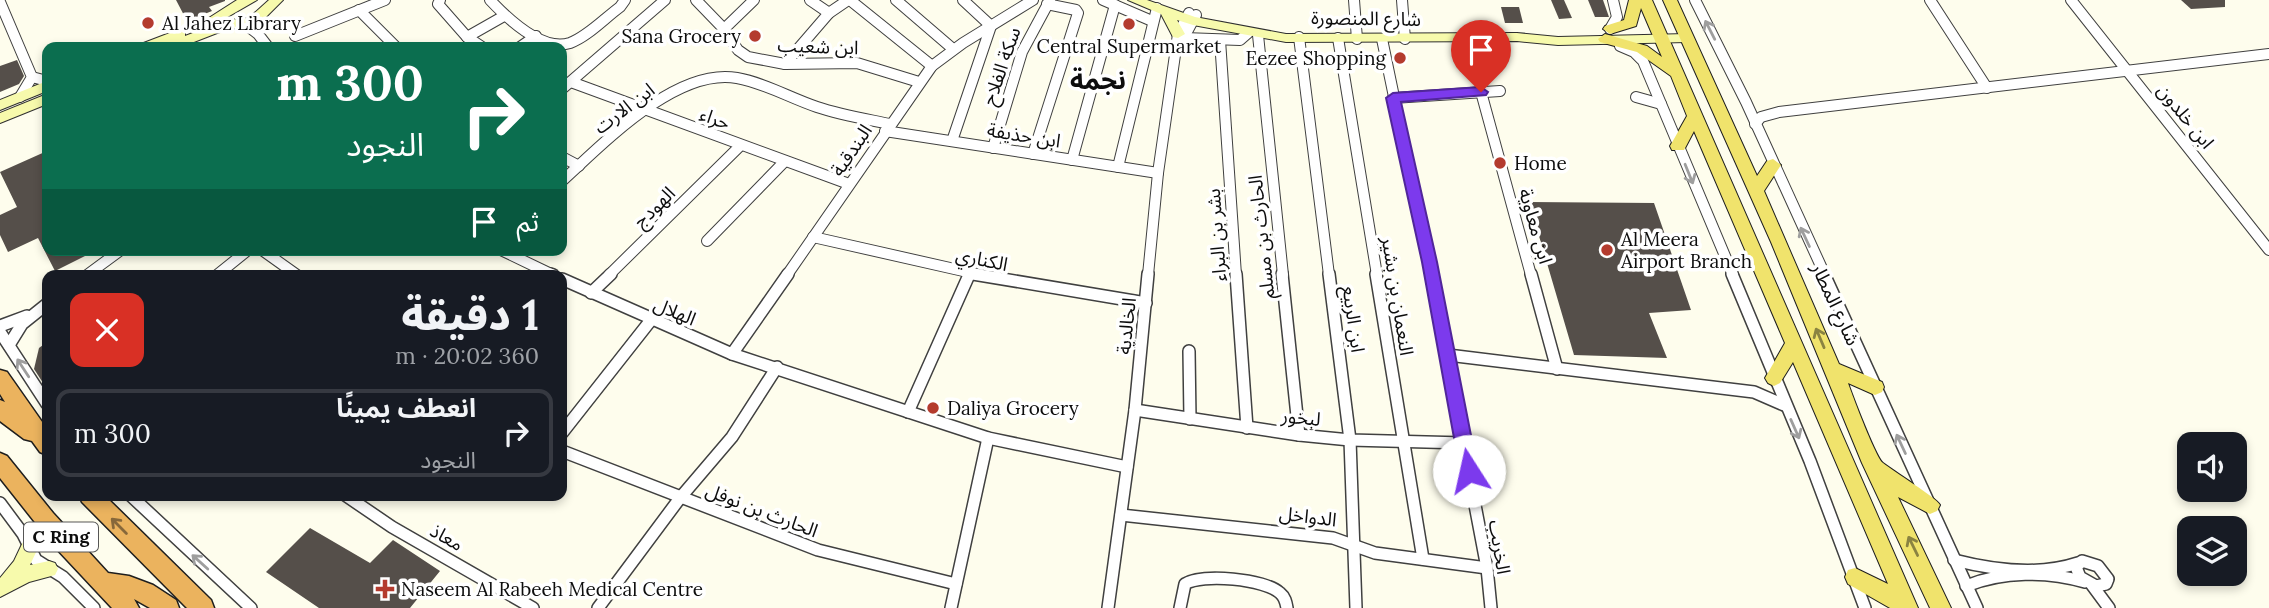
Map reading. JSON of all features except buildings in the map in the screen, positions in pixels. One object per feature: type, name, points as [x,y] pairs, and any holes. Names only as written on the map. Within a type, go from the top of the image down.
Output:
[{"type":"highway","points":[[0,378],[42,440]]},
{"type":"highway","points":[[0,409],[42,442]]},
{"type":"highway","name":"C Ring","points":[[0,462],[28,499],[102,583],[128,608]]},
{"type":"highway","name":"C Ring","points":[[96,501],[203,608]]},
{"type":"highway","points":[[102,583],[146,591],[168,608]]},
{"type":"main road","points":[[158,42],[229,11],[277,0]]},
{"type":"main road","name":"شارع المنصورة","points":[[1134,0],[1157,10],[1191,17],[1217,33],[1357,39],[1558,41],[1607,34],[1673,35]]},
{"type":"main road","points":[[1607,34],[1631,23],[1636,0]]},
{"type":"main road","name":"شارع المطار","points":[[1645,0],[1673,35],[1754,188],[1872,463],[1941,608]]},
{"type":"main road","name":"شارع المطار","points":[[1670,0],[1677,76],[1908,608]]},
{"type":"main road","points":[[229,11],[245,24],[256,3]]},
{"type":"main road","points":[[1157,10],[1181,39],[1217,33]]},
{"type":"main road","name":"شارع المنصورة","points":[[1157,10],[1299,37]]},
{"type":"main road","points":[[177,42],[229,11]]},
{"type":"main road","points":[[1607,34],[1647,51],[1677,76]]},
{"type":"main road","points":[[0,105],[42,88]]},
{"type":"main road","points":[[0,118],[42,101]]},
{"type":"main road","points":[[1678,146],[1695,116]]},
{"type":"main road","points":[[1754,188],[1773,165]]},
{"type":"main road","points":[[1774,378],[1793,345]]},
{"type":"main road","points":[[1833,369],[1875,387]]},
{"type":"main road","points":[[1872,463],[1897,486],[1930,505]]},
{"type":"main road","points":[[1,587],[20,567],[29,548]]},
{"type":"main road","points":[[1,587],[26,574],[48,569]]},
{"type":"main road","points":[[1855,577],[1908,608]]},
{"type":"street","points":[[9,0],[0,2],[32,77]]},
{"type":"street","points":[[295,36],[385,0]]},
{"type":"street","points":[[440,0],[438,5],[474,42]]},
{"type":"street","points":[[490,0],[504,16],[549,42]]},
{"type":"street","points":[[567,44],[573,43],[620,7],[625,0]]},
{"type":"street","points":[[567,85],[665,0]]},
{"type":"street","name":"ابن شعيب","points":[[696,0],[743,54],[785,64],[858,63],[919,82]]},
{"type":"street","points":[[724,29],[754,0]]},
{"type":"street","points":[[810,0],[829,13]]},
{"type":"street","points":[[785,64],[829,13],[849,0],[932,66]]},
{"type":"street","points":[[896,0],[953,49]]},
{"type":"street","points":[[952,141],[991,26],[963,0]]},
{"type":"street","name":"البندقية","points":[[732,354],[932,66],[953,49],[1033,0]]},
{"type":"street","name":"شارع المنصورة","points":[[1103,0],[1115,5],[1157,10]]},
{"type":"street","points":[[1354,0],[1357,39]]},
{"type":"street","points":[[1402,0],[1405,39]]},
{"type":"street","points":[[1613,0],[1617,17],[1607,34],[1643,61],[1855,577],[1865,608]]},
{"type":"street","name":"شارع المطار","points":[[1695,0],[1746,102],[1977,608]]},
{"type":"street","points":[[1930,0],[1987,88]]},
{"type":"street","name":"ابن خلدون","points":[[2074,1],[2269,250]]},
{"type":"street","points":[[1033,154],[1078,11],[1048,2]]},
{"type":"street","name":"سكة الفلاح","points":[[993,148],[1022,51],[1048,2]]},
{"type":"street","points":[[256,3],[266,42]]},
{"type":"street","points":[[1072,160],[1115,5]]},
{"type":"street","points":[[359,10],[391,42]]},
{"type":"street","points":[[1118,167],[1157,10]]},
{"type":"street","points":[[467,37],[504,16]]},
{"type":"street","name":"الخالدية","points":[[1108,608],[1135,410],[1158,173],[1181,39],[1191,17]]},
{"type":"street","points":[[245,24],[265,42]]},
{"type":"street","name":"بشر بن البراء","points":[[1217,33],[1247,428]]},
{"type":"street","name":"الحارث بن مسلم","points":[[1253,34],[1299,435]]},
{"type":"street","points":[[527,42],[536,36]]},
{"type":"street","name":"ابن الربيع","points":[[1299,37],[1350,440],[1356,608]]},
{"type":"street","name":"النعمان بن بشير","points":[[1338,38],[1423,559]]},
{"type":"street","name":"الخريب","points":[[1382,39],[1448,355],[1487,568],[1491,608]]},
{"type":"street","points":[[1755,124],[1761,117],[1779,112],[2269,54]]},
{"type":"street","points":[[32,77],[42,80]]},
{"type":"street","points":[[20,97],[32,77]]},
{"type":"street","name":"ابن حذيفة","points":[[716,78],[734,78],[888,128],[993,148],[1158,173]]},
{"type":"street","name":"ابن الارت","points":[[567,177],[644,111],[674,93],[716,78]]},
{"type":"street","name":"حراء","points":[[571,82],[849,184]]},
{"type":"street","points":[[1393,98],[1500,91]]},
{"type":"street","name":"ابن معاوية","points":[[1481,92],[1558,369]]},
{"type":"street","points":[[1636,97],[1661,104]]},
{"type":"street","points":[[1746,102],[1779,112]]},
{"type":"street","name":"الهودج","points":[[592,293],[741,145]]},
{"type":"street","points":[[567,160],[579,166]]},
{"type":"street","points":[[707,241],[785,161]]},
{"type":"street","name":"الكناري","points":[[813,237],[969,275],[1060,292],[1146,303]]},
{"type":"street","points":[[95,270],[113,256]]},
{"type":"street","points":[[223,270],[241,256]]},
{"type":"street","points":[[270,256],[290,270]]},
{"type":"street","points":[[514,256],[543,270]]},
{"type":"street","points":[[908,412],[969,275]]},
{"type":"street","name":"الهلال","points":[[567,281],[732,354],[988,438],[1127,467]]},
{"type":"street","points":[[9,345],[18,329],[42,308]]},
{"type":"street","points":[[0,326],[33,314]]},
{"type":"street","points":[[567,427],[651,320]]},
{"type":"street","points":[[0,332],[42,396]]},
{"type":"street","points":[[1189,352],[1190,419]]},
{"type":"street","points":[[1448,355],[1754,392],[1784,405]]},
{"type":"street","points":[[598,608],[680,498],[732,437],[777,367]]},
{"type":"street","points":[[1754,392],[1774,378]]},
{"type":"street","name":"لبخور","points":[[1135,410],[1299,435],[1350,440],[1464,443]]},
{"type":"street","points":[[951,608],[988,438]]},
{"type":"street","name":"الحارث بن نوفل","points":[[567,453],[839,557],[956,584]]},
{"type":"street","points":[[136,501],[251,608]]},
{"type":"street","name":"معاذ","points":[[354,501],[392,527],[533,608]]},
{"type":"street","points":[[0,503],[23,534],[36,560],[63,577],[94,608]]},
{"type":"street","name":"الدواخل","points":[[1121,515],[1333,538],[1376,553],[1487,568]]},
{"type":"street","points":[[1954,559],[1997,568],[2063,568],[2088,561],[2101,567],[2107,576],[2111,608]]},
{"type":"street","points":[[2078,563],[2077,572],[2111,608]]},
{"type":"street","points":[[1966,586],[1984,579],[2044,574],[2064,575],[2100,587],[2106,584]]},
{"type":"street","points":[[1180,608],[1184,587],[1194,579],[1201,578],[1273,588],[1284,598],[1287,608]]},
{"type":"place","name":"Al Jahez Library","points":[[148,23]]},
{"type":"place","name":"Central Supermarket","points":[[1129,24]]},
{"type":"place","name":"Sana Grocery","points":[[755,36]]},
{"type":"place","name":"Eezee Shopping","points":[[1400,58]]},
{"type":"place","name":"Home","points":[[1500,163]]},
{"type":"place","name":"Al Meera Airport Branch","points":[[1607,250]]},
{"type":"place","name":"Daliya Grocery","points":[[933,408]]},
{"type":"place","name":"Naseem Al Rabeeh Medical Centre","points":[[385,589]]},
{"type":"district","name":"نجمة","points":[[1098,80]]},
{"type":"route","points":[[1469,471],[1429,262],[1393,98],[1481,92]]}]
